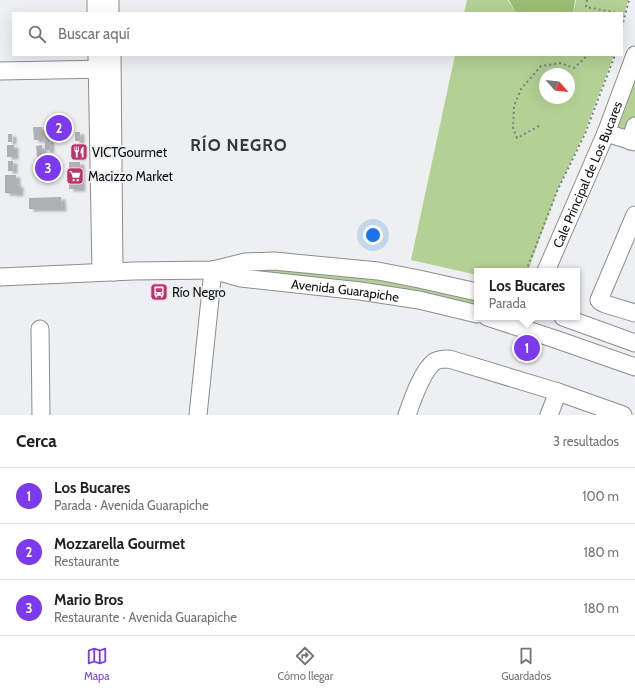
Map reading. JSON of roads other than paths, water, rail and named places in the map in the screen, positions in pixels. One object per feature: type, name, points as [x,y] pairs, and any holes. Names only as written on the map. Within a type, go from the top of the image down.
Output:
[{"type":"street","points":[[96,0],[96,12]]},
{"type":"street","points":[[110,0],[110,12]]},
{"type":"street","name":"Cale Principal de Los Bucares","points":[[547,268],[606,133],[635,55]]},
{"type":"street","points":[[0,71],[105,62],[108,272]]},
{"type":"street","points":[[606,133],[633,136]]},
{"type":"street","points":[[635,215],[599,300],[605,304],[635,313]]},
{"type":"street","name":"Avenida Guarapiche","points":[[0,277],[108,272],[213,270],[245,262],[274,261],[378,271],[419,278],[474,291]]},
{"type":"street","points":[[198,415],[213,270]]},
{"type":"street","name":"Avenida Guarapiche","points":[[213,270],[241,278],[411,299],[474,313]]},
{"type":"street","points":[[509,320],[523,322],[635,368]]},
{"type":"street","points":[[571,320],[635,343]]},
{"type":"street","points":[[40,329],[41,415]]},
{"type":"street","points":[[407,415],[422,379],[435,361],[441,359],[449,359],[558,392],[624,415]]},
{"type":"street","points":[[549,415],[558,392]]},
{"type":"place","name":"Mozzarella Gourmet","points":[[59,128]]},
{"type":"place","name":"VICTGourmet","points":[[79,152]]},
{"type":"place","name":"Mario Bros","points":[[48,168]]},
{"type":"place","name":"Macizzo Market","points":[[75,176]]},
{"type":"place","name":"Río Negro","points":[[159,292]]},
{"type":"place","name":"Los Bucares","points":[[527,348]]},
{"type":"district","name":"RÍO NEGRO","points":[[239,145]]}]
